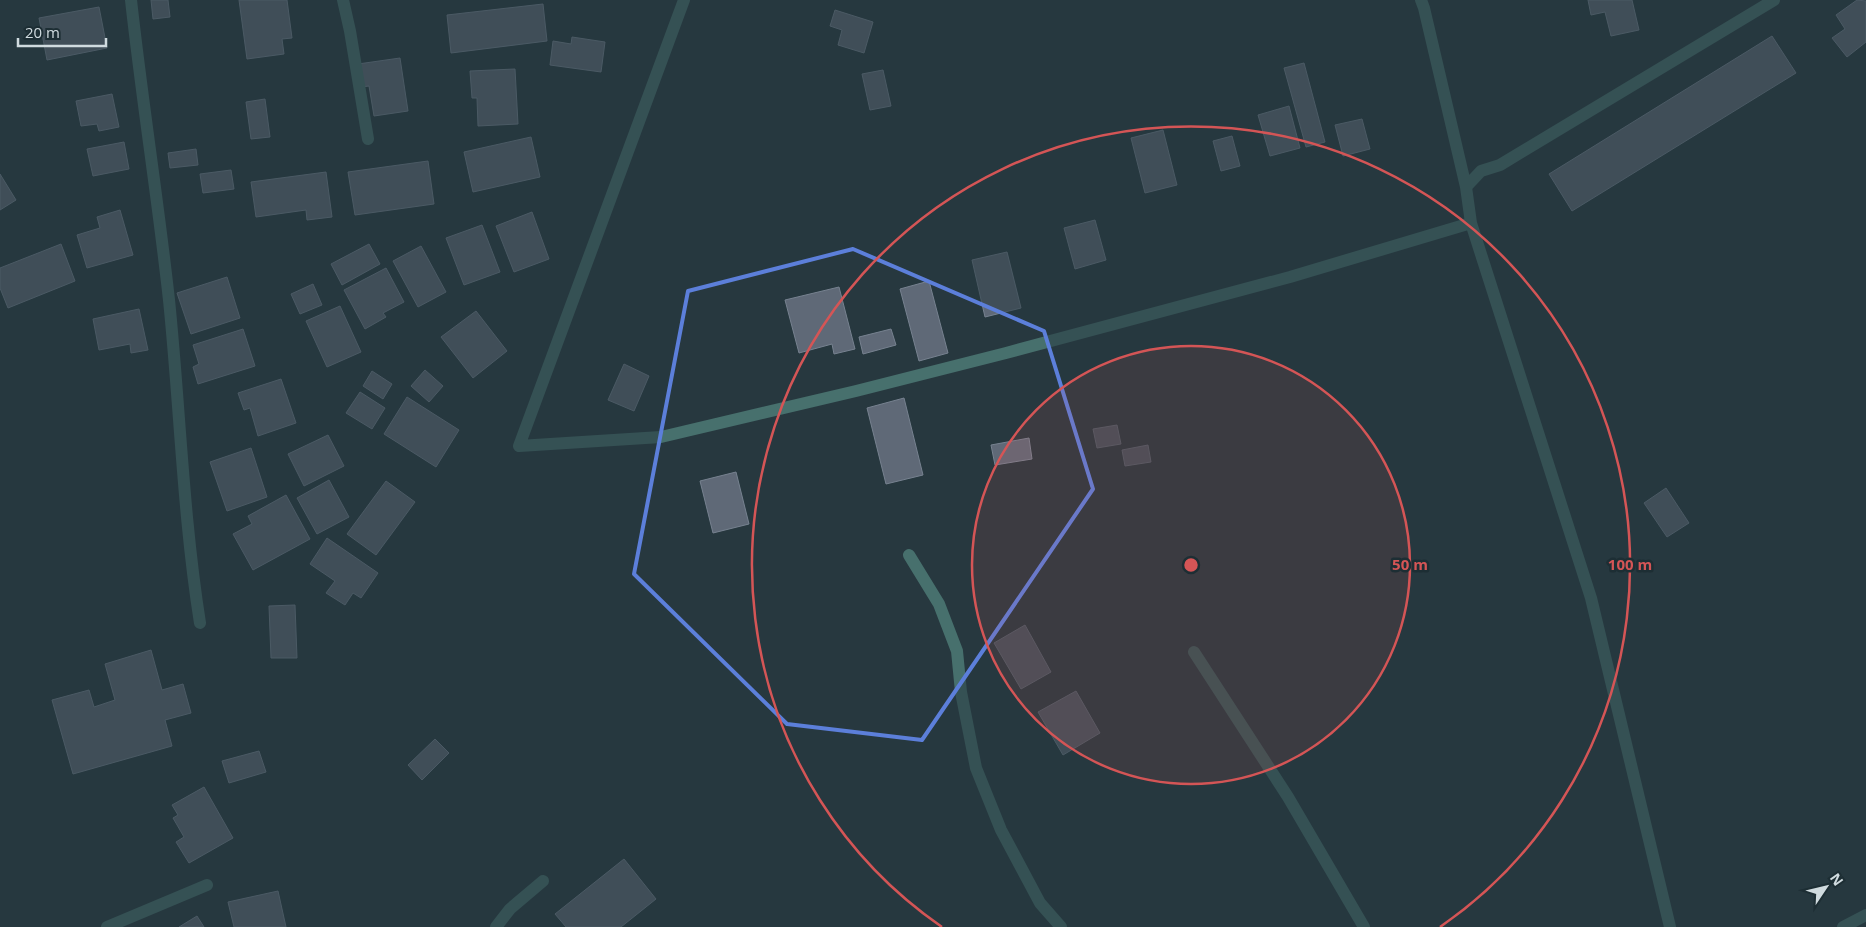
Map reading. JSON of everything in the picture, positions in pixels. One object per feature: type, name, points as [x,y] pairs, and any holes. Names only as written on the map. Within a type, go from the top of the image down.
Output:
[{"type":"street","points":[[131,0],[139,76],[169,302],[193,576],[200,623]]},
{"type":"street","points":[[343,0],[368,139]]},
{"type":"street","points":[[684,0],[519,446],[661,437],[856,391],[1081,333],[1290,277],[1471,223]]},
{"type":"street","points":[[1421,0],[1466,187],[1471,223],[1591,598],[1670,927]]},
{"type":"street","points":[[1466,187],[1482,171],[1500,165],[1774,0]]},
{"type":"street","points":[[908,555],[939,604],[957,651],[961,692],[976,768],[1001,830],[1040,903],[1061,927]]},
{"type":"street","points":[[1194,652],[1288,797],[1364,927]]},
{"type":"street","points":[[496,927],[510,909],[543,881]]},
{"type":"street","points":[[107,927],[207,885]]},
{"type":"street","points":[[1843,927],[1866,915]]},
{"type":"highlighted area","points":[[853,249],[1044,331],[1093,489],[922,740],[787,724],[634,574],[688,291]]},
{"type":"building","points":[[151,0],[168,0],[170,17],[153,19]]},
{"type":"building","points":[[239,0],[287,0],[292,38],[282,39],[284,54],[247,59]]},
{"type":"building","points":[[1588,0],[1632,0],[1639,30],[1611,36],[1605,12],[1591,15]]},
{"type":"building","points":[[1857,0],[1866,1],[1866,42],[1847,57],[1832,38],[1845,29],[1836,15]]},
{"type":"building","points":[[543,4],[547,41],[451,53],[447,15]]},
{"type":"building","points":[[99,7],[107,48],[47,60],[39,18]]},
{"type":"building","points":[[835,10],[873,22],[864,53],[838,45],[842,30],[830,26]]},
{"type":"building","points":[[1772,36],[1796,73],[1572,211],[1549,174]]},
{"type":"building","points":[[572,37],[605,42],[601,72],[550,65],[553,41],[571,44]]},
{"type":"building","points":[[400,58],[408,111],[374,116],[369,86],[361,87],[358,64]]},
{"type":"building","points":[[1304,63],[1325,142],[1306,147],[1284,68]]},
{"type":"building","points":[[515,69],[518,124],[478,126],[477,98],[472,98],[470,71]]},
{"type":"building","points":[[883,70],[891,106],[870,110],[862,74]]},
{"type":"building","points":[[112,94],[119,127],[99,131],[97,124],[81,126],[76,101]]},
{"type":"building","points":[[265,99],[270,137],[251,139],[246,102]]},
{"type":"building","points":[[1289,106],[1300,148],[1270,156],[1258,115]]},
{"type":"building","points":[[1362,119],[1370,149],[1343,156],[1335,125]]},
{"type":"building","points":[[1163,130],[1177,185],[1145,193],[1131,138]]},
{"type":"building","points":[[1232,136],[1240,166],[1221,171],[1213,141]]},
{"type":"building","points":[[531,137],[540,177],[473,192],[464,152]]},
{"type":"building","points":[[124,142],[129,169],[93,176],[87,149]]},
{"type":"building","points":[[196,149],[198,165],[170,168],[168,153]]},
{"type":"building","points":[[428,161],[434,204],[355,215],[348,172]]},
{"type":"building","points":[[231,170],[234,189],[203,193],[200,174]]},
{"type":"building","points":[[326,172],[332,217],[307,220],[306,210],[256,217],[251,182]]},
{"type":"building","points":[[0,174],[16,200],[0,210]]},
{"type":"building","points":[[120,210],[133,255],[87,268],[77,235],[100,228],[97,217]]},
{"type":"building","points":[[532,212],[549,259],[514,272],[496,226]]},
{"type":"building","points":[[1095,220],[1106,260],[1075,269],[1064,228]]},
{"type":"building","points":[[482,225],[500,272],[464,285],[446,238]]},
{"type":"building","points":[[61,244],[75,281],[8,308],[0,288],[0,268]]},
{"type":"building","points":[[369,244],[380,264],[342,285],[331,264]]},
{"type":"building","points":[[421,246],[446,292],[418,307],[393,261]]},
{"type":"building","points":[[1007,252],[1021,308],[985,317],[972,260]]},
{"type":"building","points":[[386,268],[404,302],[383,313],[386,317],[365,329],[344,290]]},
{"type":"building","points":[[227,277],[240,318],[191,334],[177,293]]},
{"type":"building","points":[[929,281],[948,353],[919,361],[900,289]]},
{"type":"building","points":[[313,284],[322,305],[300,314],[291,294]]},
{"type":"building","points":[[839,287],[855,349],[834,354],[832,344],[799,353],[785,300]]},
{"type":"building","points":[[340,306],[361,352],[327,367],[306,321]]},
{"type":"building","points":[[139,309],[148,350],[131,353],[130,344],[99,350],[93,319]]},
{"type":"building","points":[[476,311],[507,351],[473,378],[441,337]]},
{"type":"building","points":[[243,329],[255,366],[198,384],[193,367],[199,364],[193,345]]},
{"type":"building","points":[[891,329],[896,345],[863,354],[859,337]]},
{"type":"building","points":[[624,364],[649,376],[634,411],[608,400]]},
{"type":"building","points":[[425,370],[443,386],[429,402],[411,386]]},
{"type":"building","points":[[372,371],[392,384],[383,399],[363,386]]},
{"type":"building","points":[[281,379],[296,423],[258,436],[250,408],[244,410],[238,393]]},
{"type":"building","points":[[360,392],[385,408],[372,429],[346,413]]},
{"type":"building","points":[[407,397],[459,430],[436,467],[384,434]]},
{"type":"building","points":[[904,398],[923,475],[886,484],[867,408]]},
{"type":"building","points":[[1117,425],[1121,444],[1097,448],[1093,429]]},
{"type":"building","points":[[328,435],[344,466],[304,486],[288,454]]},
{"type":"building","points":[[1029,438],[1032,459],[995,465],[991,445]]},
{"type":"building","points":[[1148,445],[1151,462],[1125,466],[1122,450]]},
{"type":"building","points":[[251,448],[267,497],[227,511],[210,462]]},
{"type":"building","points":[[736,472],[749,524],[713,533],[700,481]]},
{"type":"building","points":[[329,480],[349,517],[317,534],[297,498]]},
{"type":"building","points":[[386,481],[415,502],[376,555],[347,534]]},
{"type":"building","points":[[1666,488],[1689,523],[1667,537],[1644,503]]},
{"type":"building","points":[[286,495],[310,539],[253,570],[233,534],[252,524],[248,516]]},
{"type":"building","points":[[327,538],[378,573],[361,598],[353,593],[345,605],[326,593],[335,581],[310,564]]},
{"type":"building","points":[[295,605],[297,658],[271,658],[269,606]]},
{"type":"building","points":[[1025,625],[1051,672],[1021,689],[994,643]]},
{"type":"building","points":[[151,650],[162,690],[183,684],[191,713],[165,720],[172,746],[73,774],[52,700],[89,690],[94,707],[115,700],[105,664]]},
{"type":"building","points":[[1076,691],[1100,733],[1063,755],[1038,712]]},
{"type":"building","points":[[435,739],[449,753],[422,780],[408,765]]},
{"type":"building","points":[[259,751],[266,772],[229,783],[222,761]]},
{"type":"building","points":[[204,787],[233,838],[189,863],[176,842],[184,837],[173,818],[178,815],[172,805]]},
{"type":"building","points":[[624,859],[656,899],[621,927],[566,927],[555,914]]},
{"type":"building","points":[[278,891],[286,927],[234,927],[228,902]]},
{"type":"building","points":[[197,916],[204,927],[179,927]]}]
